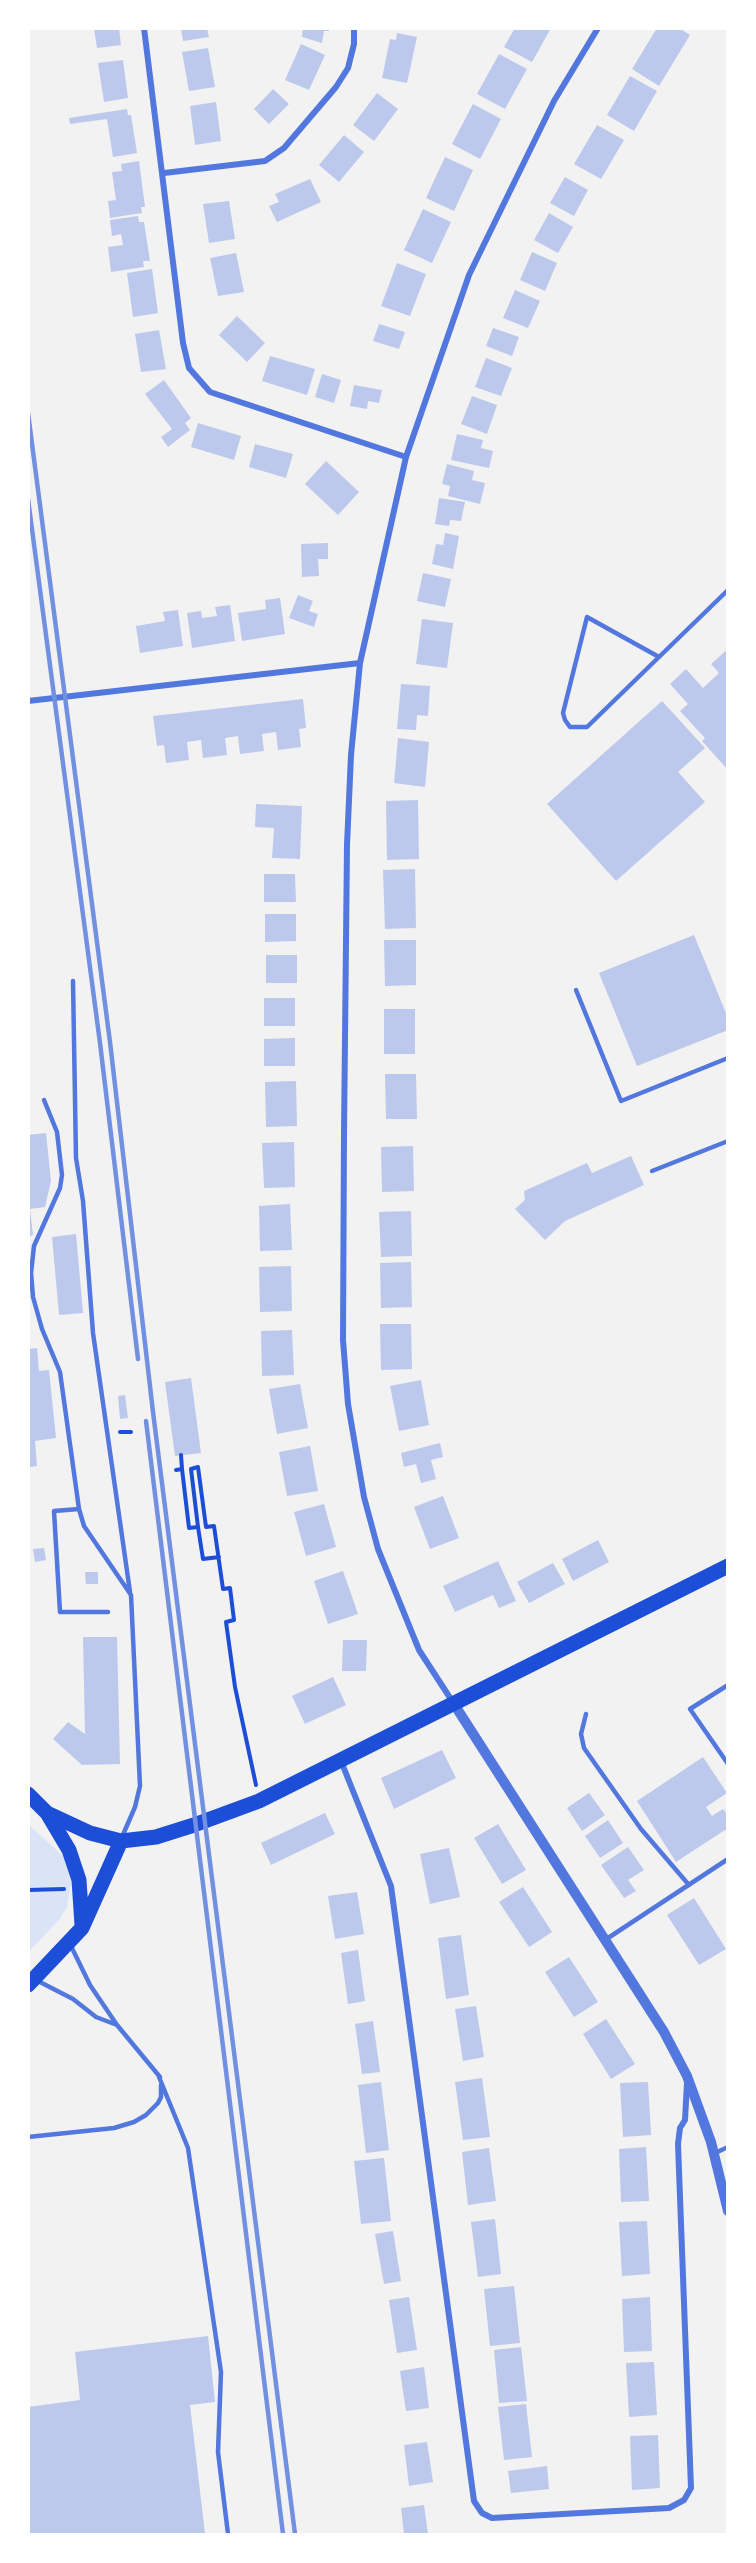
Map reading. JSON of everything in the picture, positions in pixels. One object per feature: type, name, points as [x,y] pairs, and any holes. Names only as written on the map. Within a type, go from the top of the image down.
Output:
[{"type":"main road","points":[[47,1813],[90,1833],[121,1841],[156,1837],[259,1801],[728,1566]]},
{"type":"main road","points":[[28,1794],[47,1813],[69,1850],[80,1880],[82,1928]]},
{"type":"main road","points":[[32,1982],[82,1928],[121,1841]]},
{"type":"street","points":[[144,28],[164,173],[183,343],[189,368],[210,392],[406,457]]},
{"type":"street","points":[[164,173],[265,161],[284,148],[336,87],[348,68],[354,44],[354,28]]},
{"type":"street","points":[[598,28],[554,101],[469,275],[406,457],[360,663],[351,755],[347,845],[344,1340],[348,1404],[364,1497],[378,1550],[419,1650],[664,2032],[687,2076],[724,2176],[728,2211]]},
{"type":"street","points":[[28,702],[360,663]]},
{"type":"street","points":[[341,1761],[391,1886],[474,2501],[482,2513],[492,2518],[669,2508],[684,2500],[691,2488],[678,2144],[680,2128],[686,2120],[687,2076]]},
{"type":"lane","points":[[659,657],[587,617],[563,713],[570,727],[587,727],[728,590]]},
{"type":"lane","points":[[73,981],[76,1158],[83,1201],[93,1333],[131,1595],[140,1786],[135,1808],[121,1841]]},
{"type":"lane","points":[[576,990],[621,1101],[728,1058]]},
{"type":"lane","points":[[44,1100],[57,1132],[62,1175],[60,1188],[36,1236],[31,1259],[35,1307],[60,1372],[79,1509],[84,1526],[131,1595]]},
{"type":"lane","points":[[652,1171],[728,1141]]},
{"type":"lane","points":[[79,1509],[54,1511],[60,1612],[108,1612]]},
{"type":"lane","points":[[728,1685],[690,1709],[728,1764]]},
{"type":"lane","points":[[586,1714],[581,1734],[584,1748],[641,1829],[689,1885]]},
{"type":"lane","points":[[605,1940],[728,1859]]},
{"type":"lane","points":[[70,1943],[82,1972],[117,2025],[159,2077],[188,2148],[221,2372],[218,2452],[228,2535]]},
{"type":"lane","points":[[32,1982],[73,1999],[96,2017],[117,2025]]},
{"type":"lane","points":[[28,2137],[114,2128],[134,2122],[158,2103],[161,2097],[159,2077]]},
{"type":"lane","points":[[715,2153],[728,2147]]},
{"type":"path","points":[[181,1455],[189,1528],[198,1527]]},
{"type":"path","points":[[219,1557],[203,1559],[190,1469],[198,1467],[206,1527],[214,1526],[219,1557],[223,1590],[230,1588],[234,1620],[226,1622],[236,1687],[259,1801]]},
{"type":"path","points":[[176,1470],[182,1469]]},
{"type":"path","points":[[28,1890],[65,1889]]},
{"type":"shaded area","points":[[28,1824],[63,1856],[71,1882],[67,1907],[59,1920],[29,1951]]},
{"type":"building","points":[[94,28],[119,28],[121,45],[97,48]]},
{"type":"building","points":[[181,28],[207,28],[209,37],[183,41]]},
{"type":"building","points":[[303,28],[329,28],[329,31],[324,31],[322,43],[302,37]]},
{"type":"building","points":[[515,28],[551,28],[532,62],[504,47]]},
{"type":"building","points":[[657,28],[679,28],[690,35],[659,86],[632,69]]},
{"type":"building","points":[[397,33],[417,37],[407,83],[382,78],[390,39],[396,40]]},
{"type":"building","points":[[301,44],[325,55],[309,90],[285,80]]},
{"type":"building","points":[[208,48],[215,87],[189,91],[182,52]]},
{"type":"building","points":[[499,54],[527,69],[505,109],[477,94]]},
{"type":"building","points":[[123,60],[128,98],[104,102],[98,63]]},
{"type":"building","points":[[630,76],[657,91],[634,131],[607,115]]},
{"type":"building","points":[[273,89],[289,104],[269,124],[254,109]]},
{"type":"building","points":[[377,93],[398,109],[374,141],[353,125]]},
{"type":"building","points":[[216,102],[221,141],[195,145],[190,106]]},
{"type":"building","points":[[473,104],[501,119],[480,159],[452,144]]},
{"type":"building","points":[[127,109],[128,115],[131,115],[137,153],[113,157],[107,119],[70,124],[69,118]]},
{"type":"building","points":[[597,125],[624,140],[601,179],[574,164]]},
{"type":"building","points":[[344,135],[364,152],[339,182],[319,165]]},
{"type":"building","points":[[445,157],[473,170],[454,211],[426,198]]},
{"type":"building","points":[[139,161],[145,207],[141,207],[142,213],[110,218],[108,201],[116,200],[112,172],[122,171],[121,164]]},
{"type":"building","points":[[565,177],[588,190],[574,216],[550,203]]},
{"type":"building","points":[[310,179],[321,202],[277,222],[269,206],[279,202],[275,194]]},
{"type":"building","points":[[229,201],[235,239],[209,243],[203,204]]},
{"type":"building","points":[[423,209],[451,222],[432,263],[404,250]]},
{"type":"building","points":[[549,213],[573,227],[558,253],[534,240]]},
{"type":"building","points":[[138,216],[139,222],[144,222],[150,261],[143,261],[144,267],[111,272],[108,247],[123,245],[121,234],[112,236],[110,220]]},
{"type":"building","points":[[532,252],[557,263],[545,291],[520,280]]},
{"type":"building","points":[[236,253],[244,292],[218,296],[210,258]]},
{"type":"building","points":[[397,263],[426,274],[410,316],[381,306]]},
{"type":"building","points":[[152,269],[158,313],[133,317],[127,273]]},
{"type":"building","points":[[515,290],[540,301],[528,328],[503,318]]},
{"type":"building","points":[[237,316],[265,343],[247,362],[219,335]]},
{"type":"building","points":[[379,324],[405,332],[399,349],[373,341]]},
{"type":"building","points":[[493,328],[519,337],[512,356],[486,346]]},
{"type":"building","points":[[159,330],[166,369],[141,372],[135,334]]},
{"type":"building","points":[[270,356],[315,369],[307,395],[262,381]]},
{"type":"building","points":[[486,358],[512,368],[501,396],[475,387]]},
{"type":"building","points":[[322,374],[341,380],[334,403],[315,397]]},
{"type":"building","points":[[164,380],[191,418],[185,423],[190,430],[168,447],[161,437],[172,429],[145,394]]},
{"type":"building","points":[[354,385],[382,390],[379,403],[368,401],[367,409],[350,406]]},
{"type":"building","points":[[472,396],[497,405],[487,434],[461,424]]},
{"type":"building","points":[[198,423],[241,436],[234,460],[191,447]]},
{"type":"building","points":[[457,434],[483,440],[481,448],[493,451],[489,468],[451,460]]},
{"type":"building","points":[[255,444],[293,454],[286,478],[249,467]]},
{"type":"building","points":[[326,461],[359,492],[338,515],[305,484]]},
{"type":"building","points":[[447,464],[474,471],[472,480],[485,483],[480,504],[448,496],[450,486],[442,484]]},
{"type":"building","points":[[439,498],[465,502],[461,521],[450,520],[449,526],[435,524]]},
{"type":"building","points":[[445,533],[459,536],[453,569],[432,564],[436,544],[443,545]]},
{"type":"building","points":[[328,543],[328,559],[318,559],[319,576],[302,577],[301,544]]},
{"type":"building","points":[[423,573],[451,579],[445,607],[417,601]]},
{"type":"building","points":[[298,595],[313,601],[309,611],[318,614],[314,627],[289,618]]},
{"type":"building","points":[[280,598],[285,634],[242,641],[238,613],[266,609],[265,600]]},
{"type":"building","points":[[230,605],[235,641],[192,648],[187,613],[201,611],[202,618],[217,616],[215,607]]},
{"type":"building","points":[[178,610],[183,646],[140,653],[136,626],[165,621],[163,612]]},
{"type":"building","points":[[422,619],[453,623],[447,668],[416,664]]},
{"type":"building","points":[[728,649],[728,770],[702,741],[705,738],[680,711],[688,704],[670,684],[686,669],[703,688],[719,673],[711,664]]},
{"type":"building","points":[[401,684],[430,686],[428,716],[417,715],[416,730],[397,729]]},
{"type":"building","points":[[303,699],[306,728],[299,729],[301,747],[278,750],[276,732],[262,734],[264,751],[240,754],[238,736],[225,738],[227,755],[203,758],[201,740],[187,742],[189,760],[166,763],[164,745],[157,746],[153,716]]},
{"type":"building","points":[[662,701],[705,748],[678,772],[705,802],[616,881],[547,804]]},
{"type":"building","points":[[398,738],[429,742],[425,787],[394,783]]},
{"type":"building","points":[[418,800],[419,859],[387,860],[386,801]]},
{"type":"building","points":[[256,804],[302,806],[300,859],[272,858],[274,828],[255,827]]},
{"type":"building","points":[[415,869],[416,928],[385,929],[383,870]]},
{"type":"building","points":[[264,874],[295,874],[296,902],[264,902]]},
{"type":"building","points":[[265,914],[296,914],[296,941],[265,942]]},
{"type":"building","points":[[694,935],[728,1018],[728,1030],[637,1066],[599,973]]},
{"type":"building","points":[[384,940],[416,940],[416,985],[385,986]]},
{"type":"building","points":[[266,955],[297,955],[297,983],[266,983]]},
{"type":"building","points":[[264,998],[295,998],[295,1026],[264,1026]]},
{"type":"building","points":[[384,1009],[415,1009],[415,1054],[384,1054]]},
{"type":"building","points":[[295,1038],[295,1066],[264,1066],[264,1039]]},
{"type":"building","points":[[385,1074],[416,1074],[417,1119],[386,1119]]},
{"type":"building","points":[[296,1081],[297,1126],[266,1127],[265,1082]]},
{"type":"building","points":[[46,1133],[51,1181],[45,1207],[30,1209],[33,1235],[28,1237],[28,1135]]},
{"type":"building","points":[[294,1142],[295,1187],[264,1188],[262,1143]]},
{"type":"building","points":[[413,1146],[414,1191],[382,1192],[381,1147]]},
{"type":"building","points":[[631,1156],[644,1185],[565,1221],[545,1240],[515,1209],[525,1200],[524,1191],[587,1163],[592,1173]]},
{"type":"building","points":[[290,1204],[292,1250],[260,1251],[259,1206]]},
{"type":"building","points":[[411,1211],[412,1256],[381,1257],[379,1212]]},
{"type":"building","points":[[76,1234],[83,1313],[59,1315],[52,1237]]},
{"type":"building","points":[[411,1262],[412,1307],[381,1308],[380,1263]]},
{"type":"building","points":[[291,1266],[292,1311],[260,1312],[259,1267]]},
{"type":"building","points":[[380,1324],[411,1324],[412,1369],[381,1370]]},
{"type":"building","points":[[292,1330],[294,1375],[262,1376],[261,1331]]},
{"type":"building","points":[[37,1348],[39,1371],[49,1370],[56,1438],[35,1441],[37,1466],[28,1467],[28,1349]]},
{"type":"building","points":[[191,1378],[201,1453],[175,1456],[165,1382]]},
{"type":"building","points":[[421,1380],[429,1425],[399,1431],[390,1386]]},
{"type":"building","points":[[300,1384],[308,1428],[277,1434],[269,1389]]},
{"type":"building","points":[[125,1395],[128,1418],[120,1419],[118,1396]]},
{"type":"building","points":[[440,1443],[443,1457],[431,1460],[436,1479],[421,1483],[416,1464],[404,1467],[401,1453]]},
{"type":"building","points":[[310,1446],[318,1491],[287,1496],[279,1452]]},
{"type":"building","points":[[443,1496],[459,1538],[430,1549],[414,1507]]},
{"type":"building","points":[[324,1504],[336,1547],[306,1556],[294,1512]]},
{"type":"building","points":[[598,1540],[609,1562],[573,1581],[562,1559]]},
{"type":"building","points":[[44,1548],[46,1560],[35,1562],[33,1549]]},
{"type":"building","points":[[498,1561],[516,1601],[499,1608],[493,1595],[455,1612],[443,1586]]},
{"type":"building","points":[[553,1563],[565,1584],[529,1603],[517,1582]]},
{"type":"building","points":[[343,1571],[358,1614],[328,1624],[314,1581]]},
{"type":"building","points":[[85,1572],[98,1572],[98,1584],[86,1584]]},
{"type":"building","points":[[83,1637],[117,1637],[120,1764],[82,1765],[53,1739],[68,1722],[85,1734]]},
{"type":"building","points":[[343,1640],[367,1640],[366,1671],[342,1671]]},
{"type":"building","points":[[333,1677],[346,1705],[305,1724],[292,1696]]},
{"type":"building","points":[[442,1750],[456,1778],[394,1809],[381,1778]]},
{"type":"building","points":[[703,1757],[727,1793],[706,1807],[712,1816],[723,1809],[728,1816],[728,1828],[676,1862],[637,1801]]},
{"type":"building","points":[[589,1793],[605,1815],[582,1831],[567,1808]]},
{"type":"building","points":[[325,1813],[335,1834],[271,1865],[261,1843]]},
{"type":"building","points":[[608,1820],[623,1843],[600,1858],[585,1836]]},
{"type":"building","points":[[498,1824],[526,1870],[502,1884],[474,1838]]},
{"type":"building","points":[[628,1847],[644,1870],[628,1880],[636,1891],[624,1898],[601,1865]]},
{"type":"building","points":[[449,1848],[460,1897],[430,1904],[420,1854]]},
{"type":"building","points":[[523,1887],[552,1932],[529,1947],[499,1902]]},
{"type":"building","points":[[357,1892],[364,1934],[335,1939],[328,1896]]},
{"type":"building","points":[[694,1898],[726,1949],[699,1965],[667,1915]]},
{"type":"building","points":[[461,1935],[469,1995],[446,1999],[438,1938]]},
{"type":"building","points":[[358,1950],[365,2001],[348,2004],[341,1953]]},
{"type":"building","points":[[569,1957],[598,2002],[574,2017],[545,1972]]},
{"type":"building","points":[[476,2006],[484,2057],[463,2061],[455,2009]]},
{"type":"building","points":[[606,2019],[635,2064],[611,2079],[583,2034]]},
{"type":"building","points":[[373,2021],[380,2072],[362,2074],[355,2024]]},
{"type":"building","points":[[482,2078],[490,2137],[463,2140],[455,2082]]},
{"type":"building","points":[[381,2082],[389,2150],[366,2153],[358,2085]]},
{"type":"building","points":[[648,2082],[651,2135],[623,2137],[620,2083]]},
{"type":"building","points":[[646,2147],[649,2201],[621,2202],[619,2149]]},
{"type":"building","points":[[489,2148],[496,2201],[468,2205],[462,2152]]},
{"type":"building","points":[[384,2158],[391,2221],[361,2224],[354,2161]]},
{"type":"building","points":[[495,2219],[501,2274],[478,2277],[471,2222]]},
{"type":"building","points":[[647,2221],[650,2274],[622,2276],[619,2222]]},
{"type":"building","points":[[393,2231],[401,2281],[384,2284],[375,2234]]},
{"type":"building","points":[[514,2286],[520,2343],[490,2346],[484,2289]]},
{"type":"building","points":[[409,2297],[417,2350],[397,2353],[389,2300]]},
{"type":"building","points":[[650,2297],[652,2351],[624,2352],[622,2299]]},
{"type":"building","points":[[208,2336],[215,2402],[190,2405],[205,2534],[28,2534],[28,2407],[80,2400],[75,2352]]},
{"type":"building","points":[[521,2347],[527,2401],[499,2403],[494,2350]]},
{"type":"building","points":[[654,2362],[657,2415],[629,2417],[626,2363]]},
{"type":"building","points":[[424,2367],[429,2408],[406,2411],[400,2371]]},
{"type":"building","points":[[526,2404],[532,2457],[504,2460],[498,2407]]},
{"type":"building","points":[[658,2435],[660,2488],[632,2490],[630,2436]]},
{"type":"building","points":[[427,2442],[433,2482],[409,2486],[404,2445]]},
{"type":"building","points":[[547,2466],[549,2489],[511,2493],[508,2471]]},
{"type":"building","points":[[424,2505],[428,2534],[404,2534],[401,2508]]},
{"type":"railway","points":[[28,413],[110,1042],[153,1412],[295,2534]]},
{"type":"railway","points":[[28,499],[100,1043],[138,1359]]},
{"type":"railway","points":[[146,1421],[283,2534]]}]
